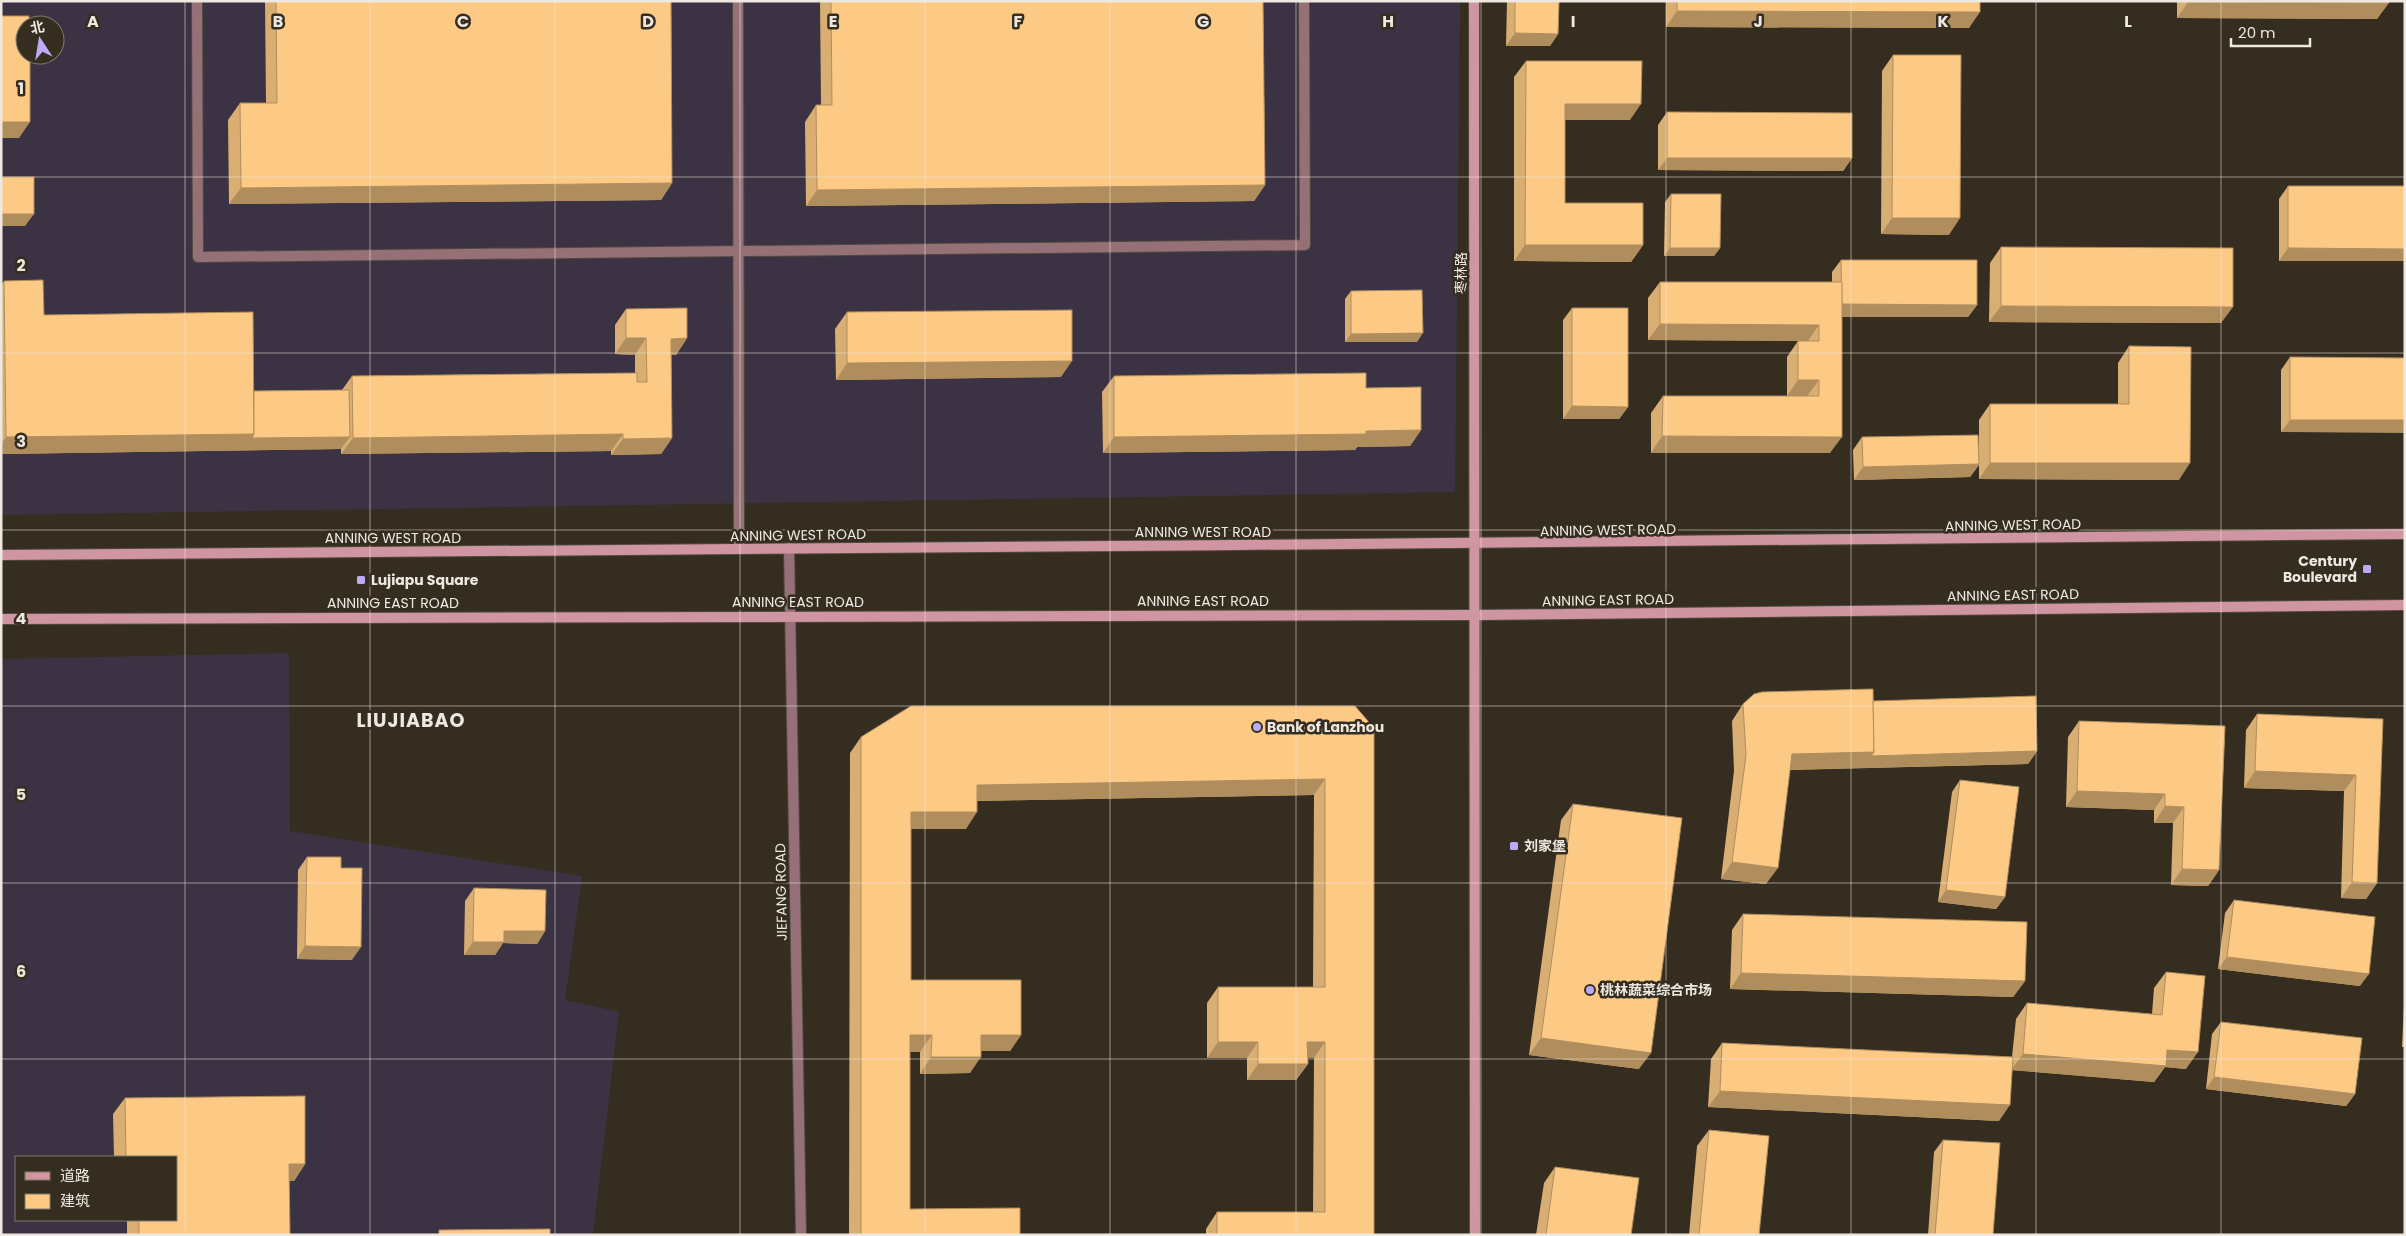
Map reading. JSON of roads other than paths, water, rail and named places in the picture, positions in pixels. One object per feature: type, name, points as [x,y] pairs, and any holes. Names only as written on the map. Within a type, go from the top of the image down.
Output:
[{"type":"main road","name":"枣林路","points":[[1474,1],[1475,1235]]},
{"type":"main road","name":"ANNING WEST ROAD","points":[[1,555],[789,548],[1475,545],[2405,534]]},
{"type":"main road","name":"ANNING EAST ROAD","points":[[1,619],[790,615],[1475,615],[2405,605]]},
{"type":"street","points":[[197,1],[198,257],[1305,245],[1304,1]]},
{"type":"street","points":[[738,1],[739,549]]},
{"type":"street","name":"JIEFANG ROAD","points":[[789,548],[802,1235]]},
{"type":"place","name":"Century Boulevard","points":[[2367,569]]},
{"type":"place","name":"Lujiapu Square","points":[[361,580]]},
{"type":"place","name":"Bank of Lanzhou","points":[[1257,727]]},
{"type":"place","name":"刘家堡","points":[[1514,846]]},
{"type":"place","name":"桃林蔬菜综合市场","points":[[1590,990]]},
{"type":"district","name":"LIUJIABAO","points":[[411,720]]}]
